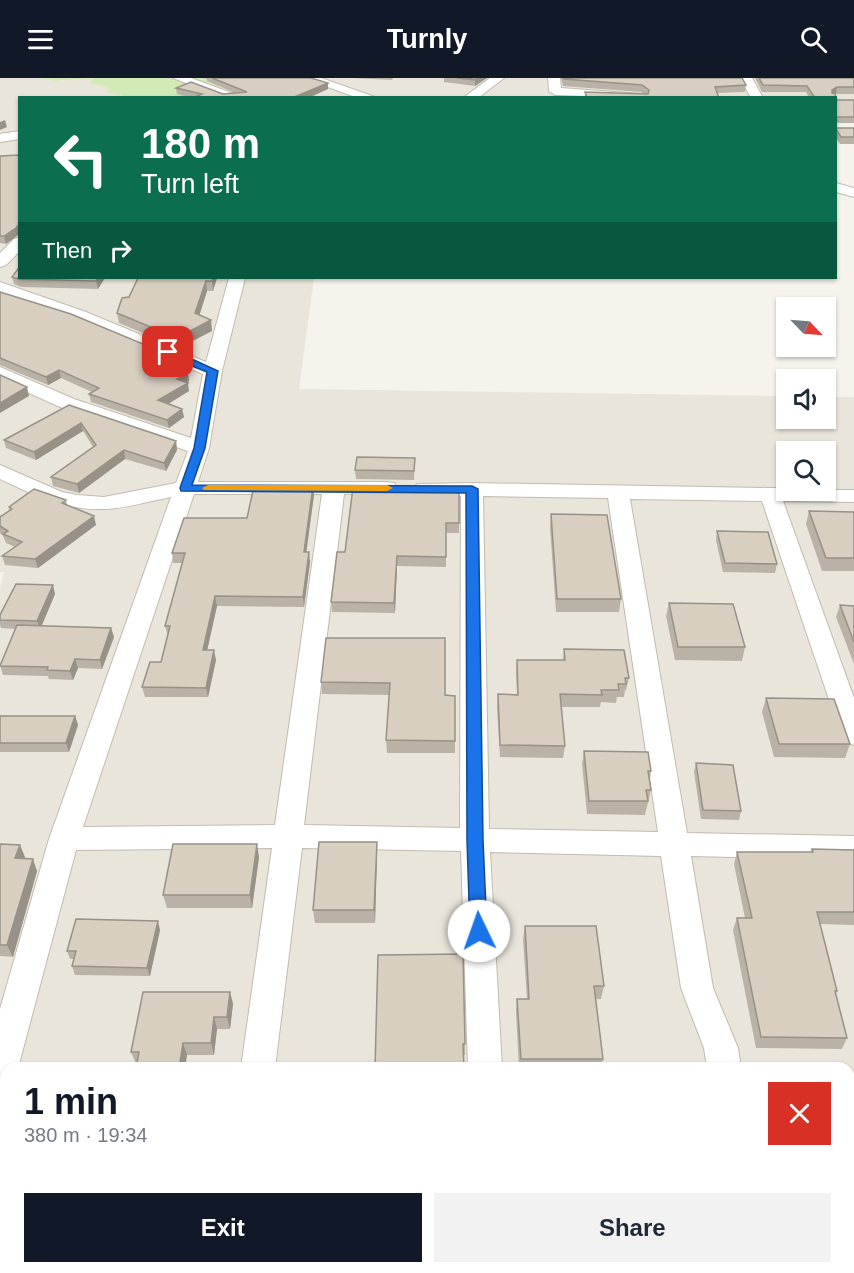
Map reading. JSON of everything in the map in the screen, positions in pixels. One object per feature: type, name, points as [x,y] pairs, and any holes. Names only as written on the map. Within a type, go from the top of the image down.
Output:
[{"type":"street","points":[[179,78],[233,96]]},
{"type":"street","points":[[472,96],[498,78]]},
{"type":"street","points":[[554,78],[555,91],[632,96]]},
{"type":"street","points":[[746,78],[756,96]]},
{"type":"street","points":[[315,79],[366,96]]},
{"type":"street","points":[[618,96],[624,94]]},
{"type":"street","points":[[1,138],[18,135]]},
{"type":"street","points":[[837,187],[854,193]]},
{"type":"street","points":[[0,262],[18,244]]},
{"type":"street","points":[[2,1062],[64,838],[199,448],[213,371],[237,279]]},
{"type":"street","points":[[0,287],[80,316],[213,371]]},
{"type":"street","points":[[0,373],[67,403],[199,448]]},
{"type":"street","points":[[0,471],[56,497],[77,501],[104,502],[185,488],[334,487],[854,496]]},
{"type":"street","points":[[259,1062],[334,487]]},
{"type":"street","points":[[472,489],[475,840],[485,1062]]},
{"type":"street","points":[[618,492],[697,988],[721,1048],[723,1062]]},
{"type":"street","points":[[770,494],[854,735]]},
{"type":"street","points":[[64,838],[288,836],[854,849]]},
{"type":"shaded area","points":[[0,78],[42,78],[55,81],[95,78],[91,84],[109,87],[106,92],[124,96],[18,96],[18,279],[314,279],[299,389],[776,396],[776,429],[836,429],[836,397],[854,397],[854,1062],[5,1062],[0,1019],[0,587],[4,572],[0,572]]},
{"type":"shaded area","points":[[232,78],[854,78],[854,118],[837,118],[837,96],[237,96],[214,90]]},
{"type":"green space","points":[[42,78],[94,78],[55,81]]},
{"type":"green space","points":[[94,78],[232,78],[215,89],[241,96],[124,96],[106,92],[108,87],[90,84]]},
{"type":"building","points":[[212,78],[311,78],[328,83],[297,96],[197,96],[202,94],[176,88],[191,82],[223,94],[247,92]]},
{"type":"building","points":[[742,78],[746,85],[715,87],[718,96],[586,96],[585,92],[648,94],[649,90],[642,85],[564,79]]},
{"type":"building","points":[[759,78],[854,78],[854,87],[837,87],[832,90],[836,96],[814,96],[807,86],[763,85]]},
{"type":"building","points":[[837,100],[854,100],[854,117],[837,117]]},
{"type":"building","points":[[837,128],[854,128],[854,137],[841,137]]},
{"type":"building","points":[[18,155],[18,226],[4,236],[0,236],[0,156]]},
{"type":"building","points":[[18,269],[18,279],[12,277]]},
{"type":"building","points":[[19,279],[97,279],[96,281]]},
{"type":"building","points":[[138,279],[213,279],[206,281],[195,313],[211,320],[177,338],[117,313],[122,298],[129,297]]},
{"type":"building","points":[[0,292],[71,314],[179,359],[174,362],[187,368],[182,370],[188,373],[177,379],[188,383],[158,400],[182,409],[167,420],[89,394],[99,388],[59,370],[46,377],[0,358]]},
{"type":"building","points":[[0,375],[27,387],[0,403]]},
{"type":"building","points":[[69,405],[176,441],[164,463],[124,450],[77,484],[51,477],[96,445],[81,423],[34,452],[4,440]]},
{"type":"building","points":[[357,457],[415,458],[414,471],[355,470]]},
{"type":"building","points":[[254,486],[313,486],[304,552],[309,552],[303,597],[215,596],[203,650],[214,650],[206,688],[142,687],[150,662],[161,662],[170,626],[165,626],[185,553],[172,553],[184,518],[247,518]]},
{"type":"building","points":[[353,487],[459,489],[459,523],[446,523],[446,557],[397,556],[394,603],[331,602],[337,552],[345,552]]},
{"type":"building","points":[[34,489],[66,500],[62,503],[94,516],[35,559],[2,556],[22,542],[3,534],[8,531],[0,526],[0,517],[12,509],[9,507]]},
{"type":"building","points":[[809,511],[854,512],[854,558],[826,558]]},
{"type":"building","points":[[551,514],[607,515],[621,599],[557,599]]},
{"type":"building","points":[[717,531],[768,532],[777,564],[725,563]]},
{"type":"building","points":[[16,584],[53,585],[37,621],[0,620],[0,615]]},
{"type":"building","points":[[669,603],[733,604],[745,647],[678,647]]},
{"type":"building","points":[[840,605],[854,606],[854,642]]},
{"type":"building","points":[[17,625],[111,628],[100,660],[75,659],[70,671],[47,670],[48,667],[0,666]]},
{"type":"building","points":[[326,638],[445,638],[445,695],[455,696],[455,741],[386,740],[390,683],[321,682]]},
{"type":"building","points":[[564,649],[624,650],[629,678],[625,678],[626,684],[618,684],[619,690],[601,690],[602,695],[560,694],[565,746],[500,745],[498,694],[518,695],[517,660],[565,660]]},
{"type":"building","points":[[766,698],[834,699],[850,744],[779,744]]},
{"type":"building","points":[[0,716],[75,716],[66,743],[0,743]]},
{"type":"building","points":[[584,751],[648,752],[651,790],[646,790],[648,801],[589,801]]},
{"type":"building","points":[[696,763],[733,765],[741,811],[703,810]]},
{"type":"building","points":[[319,842],[377,842],[374,910],[313,910]]},
{"type":"building","points":[[0,844],[20,845],[15,858],[33,859],[7,945],[0,945]]},
{"type":"building","points":[[173,844],[257,844],[250,895],[163,895]]},
{"type":"building","points":[[812,849],[854,850],[854,912],[817,912],[847,1038],[761,1037],[737,918],[752,918],[737,852],[813,852]]},
{"type":"building","points":[[76,919],[158,921],[147,968],[72,966],[76,951],[67,951]]},
{"type":"building","points":[[525,926],[596,926],[604,986],[594,986],[603,1059],[521,1059],[517,999],[529,999]]},
{"type":"building","points":[[463,954],[464,1062],[375,1062],[378,955]]},
{"type":"building","points":[[143,992],[230,992],[227,1017],[214,1017],[211,1043],[183,1043],[180,1062],[137,1062],[139,1052],[131,1052]]},
{"type":"slow traffic","points":[[208,488],[387,488]]},
{"type":"route","points":[[168,352],[213,371],[199,448],[185,488],[472,489],[475,840],[479,931]]}]
